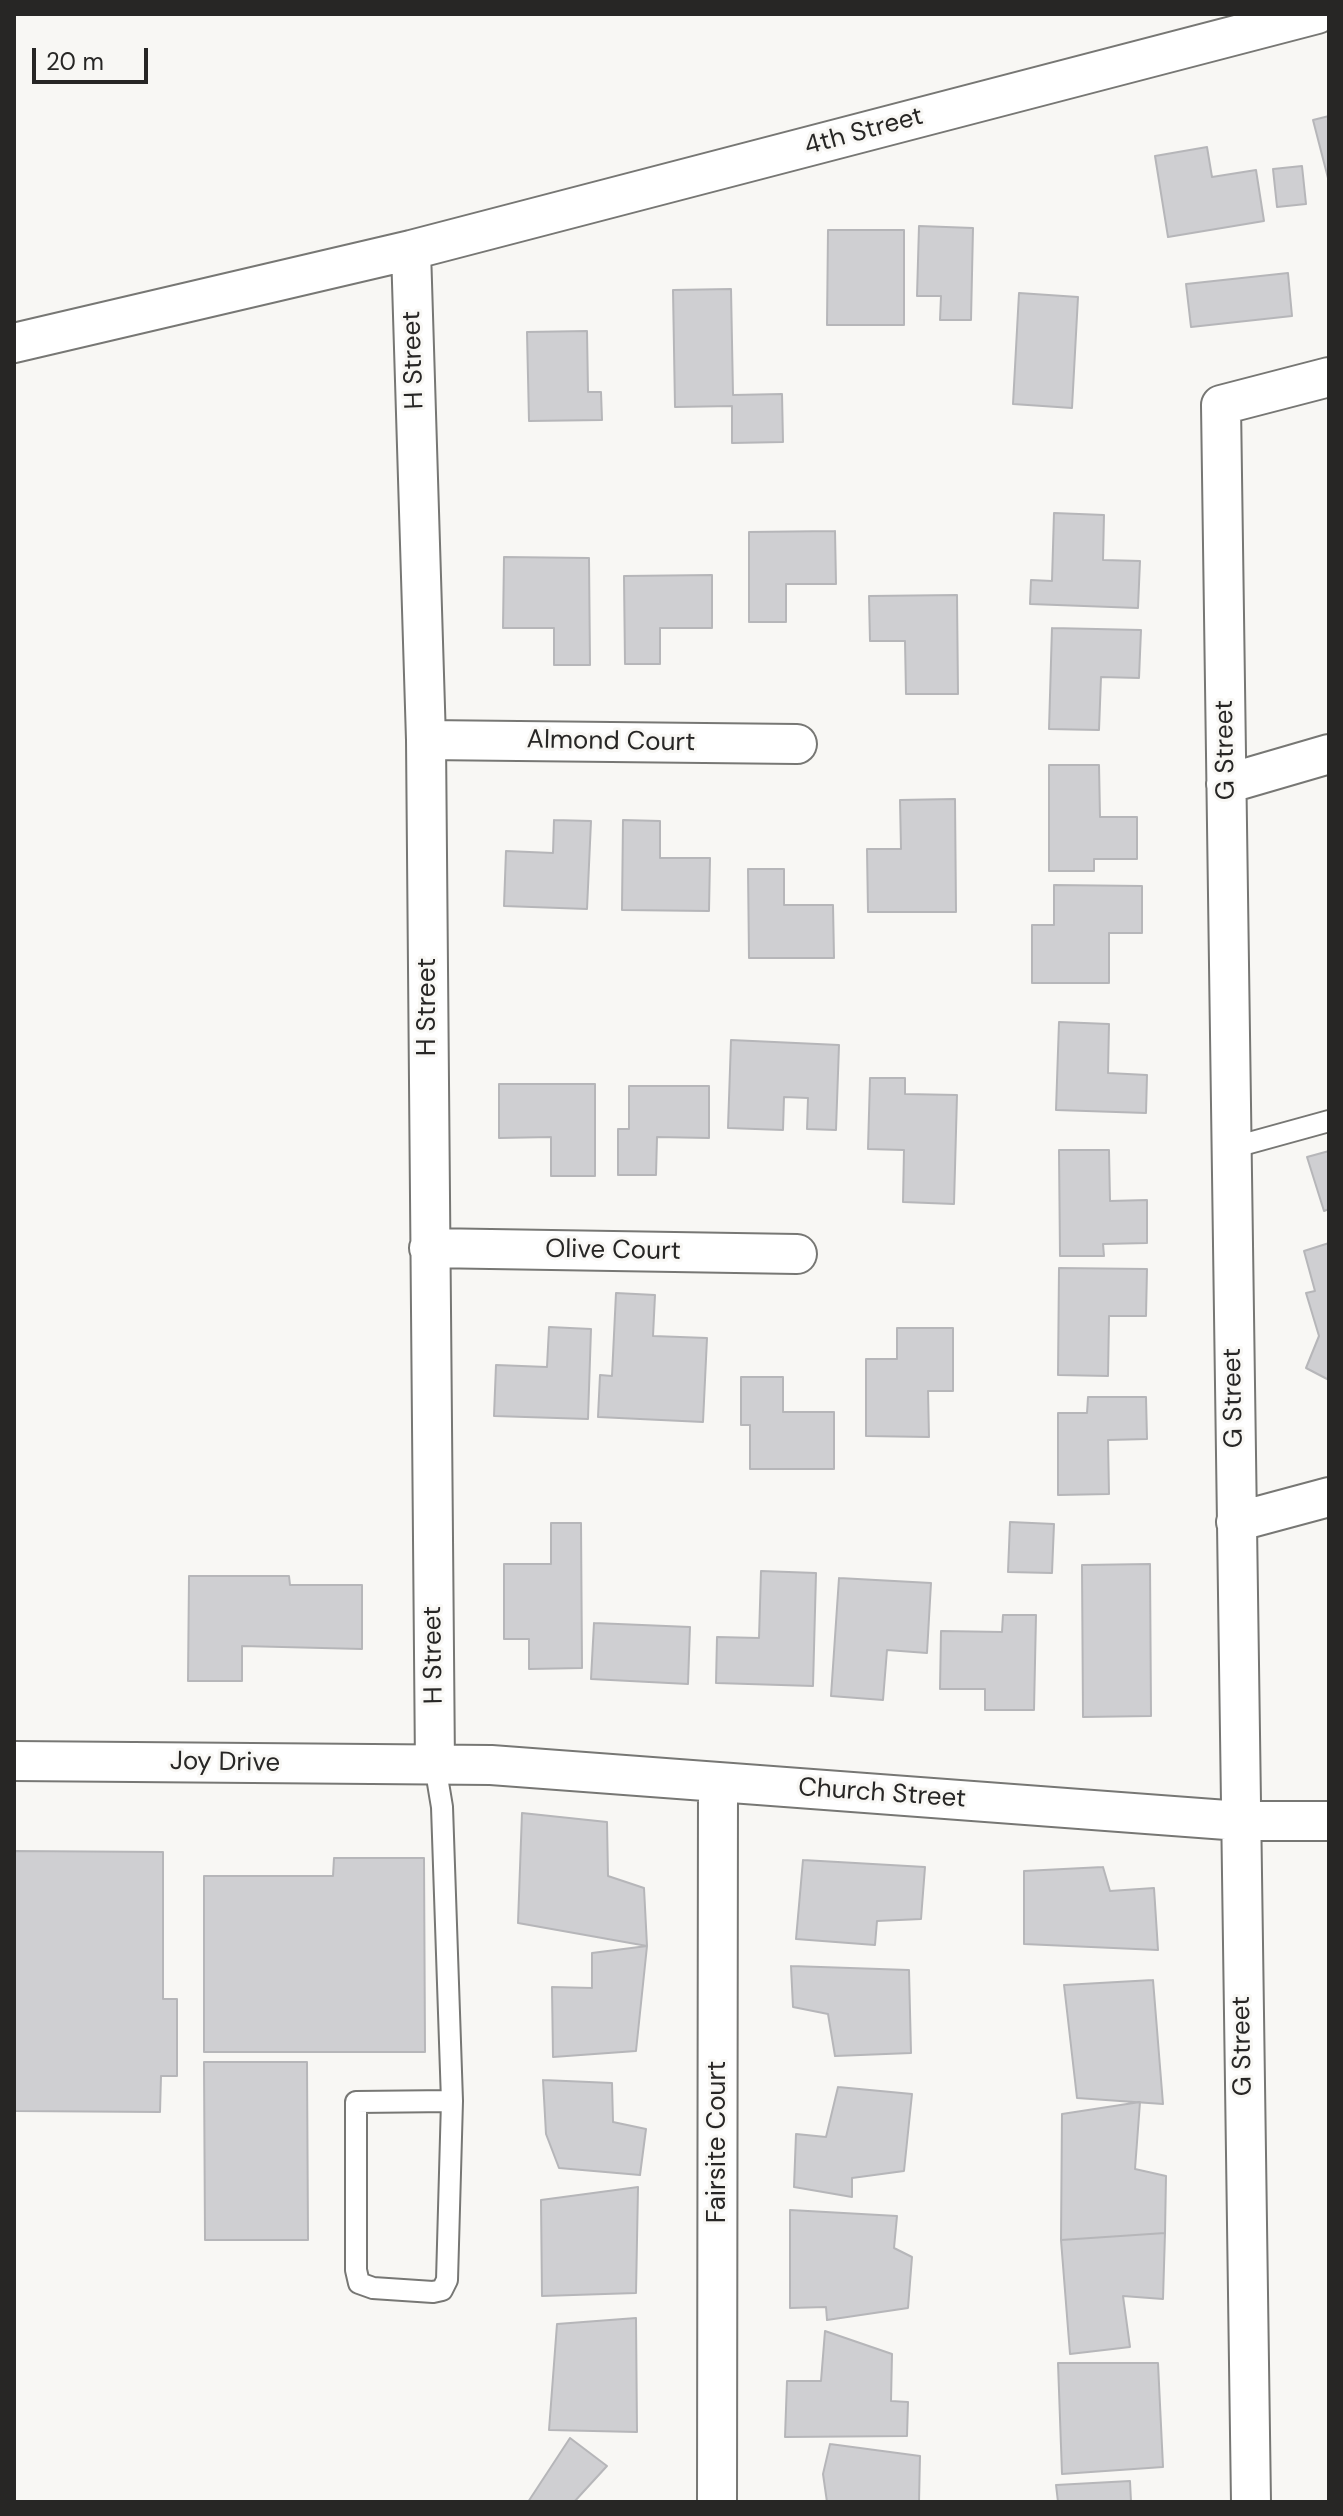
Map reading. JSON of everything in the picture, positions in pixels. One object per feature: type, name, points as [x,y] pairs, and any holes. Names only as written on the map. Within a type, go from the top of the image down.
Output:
[{"type":"street","name":"4th Street","points":[[14,343],[411,250],[1317,14]]},
{"type":"street","name":"H Street","points":[[411,250],[426,740],[435,1765]]},
{"type":"street","name":"G Street","points":[[1251,2502],[1221,405],[1329,377]]},
{"type":"street","name":"Almond Court","points":[[426,740],[797,744]]},
{"type":"street","points":[[1226,784],[1329,754]]},
{"type":"street","name":"Olive Court","points":[[429,1248],[797,1254]]},
{"type":"street","points":[[1236,1522],[1329,1497]]},
{"type":"street","name":"Joy Drive","points":[[14,1761],[435,1765]]},
{"type":"street","name":"Church Street","points":[[435,1765],[491,1765],[1240,1821],[1329,1821]]},
{"type":"street","name":"Fairsite Court","points":[[717,2502],[718,1782]]},
{"type":"lane","points":[[1231,1148],[1329,1121]]},
{"type":"lane","points":[[435,1765],[442,1807],[452,2101],[447,2280],[442,2290],[433,2292],[373,2288],[359,2283],[356,2270],[356,2102],[452,2101]]},
{"type":"building","points":[[1329,116],[1329,182],[1313,120]]},
{"type":"building","points":[[1207,147],[1212,177],[1256,170],[1264,221],[1168,237],[1155,156]]},
{"type":"building","points":[[1302,166],[1306,204],[1277,207],[1273,169]]},
{"type":"building","points":[[919,226],[973,228],[971,320],[940,320],[941,296],[917,296]]},
{"type":"building","points":[[828,230],[904,230],[904,325],[827,325]]},
{"type":"building","points":[[1288,273],[1292,316],[1191,327],[1186,284]]},
{"type":"building","points":[[731,289],[733,395],[782,394],[783,442],[732,443],[732,406],[675,407],[673,290]]},
{"type":"building","points":[[1019,293],[1078,297],[1072,408],[1013,404]]},
{"type":"building","points":[[587,331],[588,392],[601,392],[602,420],[529,421],[527,332]]},
{"type":"building","points":[[1054,513],[1104,515],[1103,560],[1140,561],[1138,608],[1030,604],[1031,580],[1052,581]]},
{"type":"building","points":[[835,531],[836,584],[786,584],[786,622],[749,622],[749,532]]},
{"type":"building","points":[[504,557],[589,558],[590,665],[554,665],[554,628],[503,628]]},
{"type":"building","points":[[712,575],[712,628],[660,628],[660,664],[625,664],[624,576]]},
{"type":"building","points":[[957,595],[958,694],[906,694],[905,641],[870,641],[869,596]]},
{"type":"building","points":[[1052,628],[1141,630],[1139,678],[1101,677],[1099,730],[1049,729]]},
{"type":"building","points":[[1049,765],[1099,765],[1100,817],[1137,817],[1137,859],[1094,859],[1094,871],[1049,871]]},
{"type":"building","points":[[955,799],[956,912],[868,912],[867,849],[901,849],[900,800]]},
{"type":"building","points":[[554,820],[591,821],[587,909],[504,906],[506,851],[553,853]]},
{"type":"building","points":[[623,820],[660,821],[660,858],[710,858],[709,911],[622,910]]},
{"type":"building","points":[[748,869],[784,869],[784,905],[833,905],[834,958],[749,958]]},
{"type":"building","points":[[1054,885],[1142,886],[1142,933],[1109,933],[1109,983],[1032,983],[1032,925],[1054,925]]},
{"type":"building","points":[[1059,1022],[1109,1024],[1108,1073],[1147,1075],[1146,1113],[1056,1110]]},
{"type":"building","points":[[731,1040],[839,1045],[836,1130],[807,1129],[808,1098],[784,1097],[783,1130],[728,1128]]},
{"type":"building","points":[[870,1078],[905,1078],[905,1094],[957,1095],[954,1204],[903,1202],[904,1150],[868,1149]]},
{"type":"building","points":[[499,1084],[595,1084],[595,1176],[551,1176],[551,1137],[499,1138]]},
{"type":"building","points":[[629,1086],[709,1086],[709,1138],[657,1137],[656,1175],[618,1175],[618,1129],[629,1129]]},
{"type":"building","points":[[1059,1150],[1109,1150],[1110,1201],[1147,1200],[1147,1243],[1103,1244],[1104,1256],[1060,1256]]},
{"type":"building","points":[[1329,1151],[1329,1209],[1324,1211],[1307,1157]]},
{"type":"building","points":[[1329,1243],[1329,1380],[1306,1368],[1319,1336],[1306,1293],[1315,1291],[1304,1251]]},
{"type":"building","points":[[1059,1268],[1147,1269],[1146,1316],[1109,1316],[1108,1376],[1058,1375]]},
{"type":"building","points":[[616,1293],[655,1295],[653,1336],[707,1338],[703,1422],[598,1417],[600,1375],[612,1376]]},
{"type":"building","points":[[549,1327],[591,1329],[588,1419],[494,1416],[496,1365],[547,1367]]},
{"type":"building","points":[[897,1328],[953,1328],[953,1391],[928,1391],[929,1437],[866,1436],[866,1359],[897,1359]]},
{"type":"building","points":[[741,1377],[783,1377],[783,1412],[834,1412],[834,1469],[750,1469],[750,1425],[741,1425]]},
{"type":"building","points":[[1088,1397],[1146,1397],[1147,1439],[1108,1440],[1109,1494],[1058,1495],[1058,1413],[1087,1413]]},
{"type":"building","points":[[1010,1522],[1054,1524],[1052,1573],[1008,1572]]},
{"type":"building","points":[[551,1523],[581,1523],[582,1668],[529,1669],[529,1639],[504,1639],[504,1564],[551,1564]]},
{"type":"building","points":[[1150,1564],[1151,1716],[1083,1717],[1082,1565]]},
{"type":"building","points":[[761,1571],[816,1573],[813,1686],[716,1683],[717,1637],[759,1638]]},
{"type":"building","points":[[189,1576],[289,1576],[290,1585],[362,1585],[362,1649],[242,1646],[242,1681],[188,1681]]},
{"type":"building","points":[[839,1578],[931,1583],[927,1653],[887,1650],[883,1700],[831,1696]]},
{"type":"building","points":[[1003,1615],[1036,1615],[1034,1710],[985,1710],[985,1689],[940,1689],[941,1631],[1002,1632]]},
{"type":"building","points":[[594,1623],[690,1627],[688,1684],[591,1679]]},
{"type":"building","points":[[522,1813],[607,1822],[608,1876],[644,1888],[647,1946],[518,1923]]},
{"type":"building","points":[[14,1851],[163,1852],[163,1999],[177,1999],[177,2076],[161,2076],[160,2112],[14,2111]]},
{"type":"building","points":[[334,1858],[424,1858],[425,2052],[204,2052],[204,1876],[333,1876]]},
{"type":"building","points":[[803,1860],[925,1867],[921,1919],[877,1921],[875,1945],[796,1939]]},
{"type":"building","points":[[1103,1867],[1110,1891],[1154,1888],[1158,1950],[1024,1944],[1024,1871]]},
{"type":"building","points":[[647,1946],[636,2051],[553,2057],[552,1987],[592,1988],[592,1953]]},
{"type":"building","points":[[791,1966],[909,1970],[911,2053],[835,2056],[828,2014],[793,2007]]},
{"type":"building","points":[[1153,1980],[1163,2104],[1077,2098],[1064,1985]]},
{"type":"building","points":[[204,2062],[307,2062],[308,2240],[205,2240]]},
{"type":"building","points":[[543,2080],[612,2083],[613,2122],[646,2129],[640,2175],[559,2168],[546,2134]]},
{"type":"building","points":[[838,2087],[912,2094],[904,2171],[852,2178],[852,2197],[794,2187],[796,2134],[826,2137]]},
{"type":"building","points":[[1140,2102],[1135,2169],[1166,2176],[1165,2233],[1061,2240],[1062,2114]]},
{"type":"building","points":[[638,2187],[636,2293],[542,2296],[541,2200]]},
{"type":"building","points":[[790,2210],[897,2216],[894,2248],[912,2257],[908,2308],[827,2320],[826,2307],[790,2308]]},
{"type":"building","points":[[1165,2233],[1163,2299],[1123,2296],[1130,2347],[1070,2354],[1061,2240]]},
{"type":"building","points":[[636,2318],[637,2432],[549,2430],[557,2324]]},
{"type":"building","points":[[825,2331],[892,2354],[891,2401],[908,2402],[907,2436],[785,2437],[787,2381],[821,2381]]},
{"type":"building","points":[[1058,2363],[1158,2363],[1163,2467],[1062,2474]]},
{"type":"building","points":[[570,2438],[607,2466],[574,2502],[528,2502]]},
{"type":"building","points":[[830,2444],[920,2456],[919,2502],[827,2502],[823,2474]]},
{"type":"building","points":[[1130,2481],[1131,2502],[1058,2502],[1056,2485]]}]
